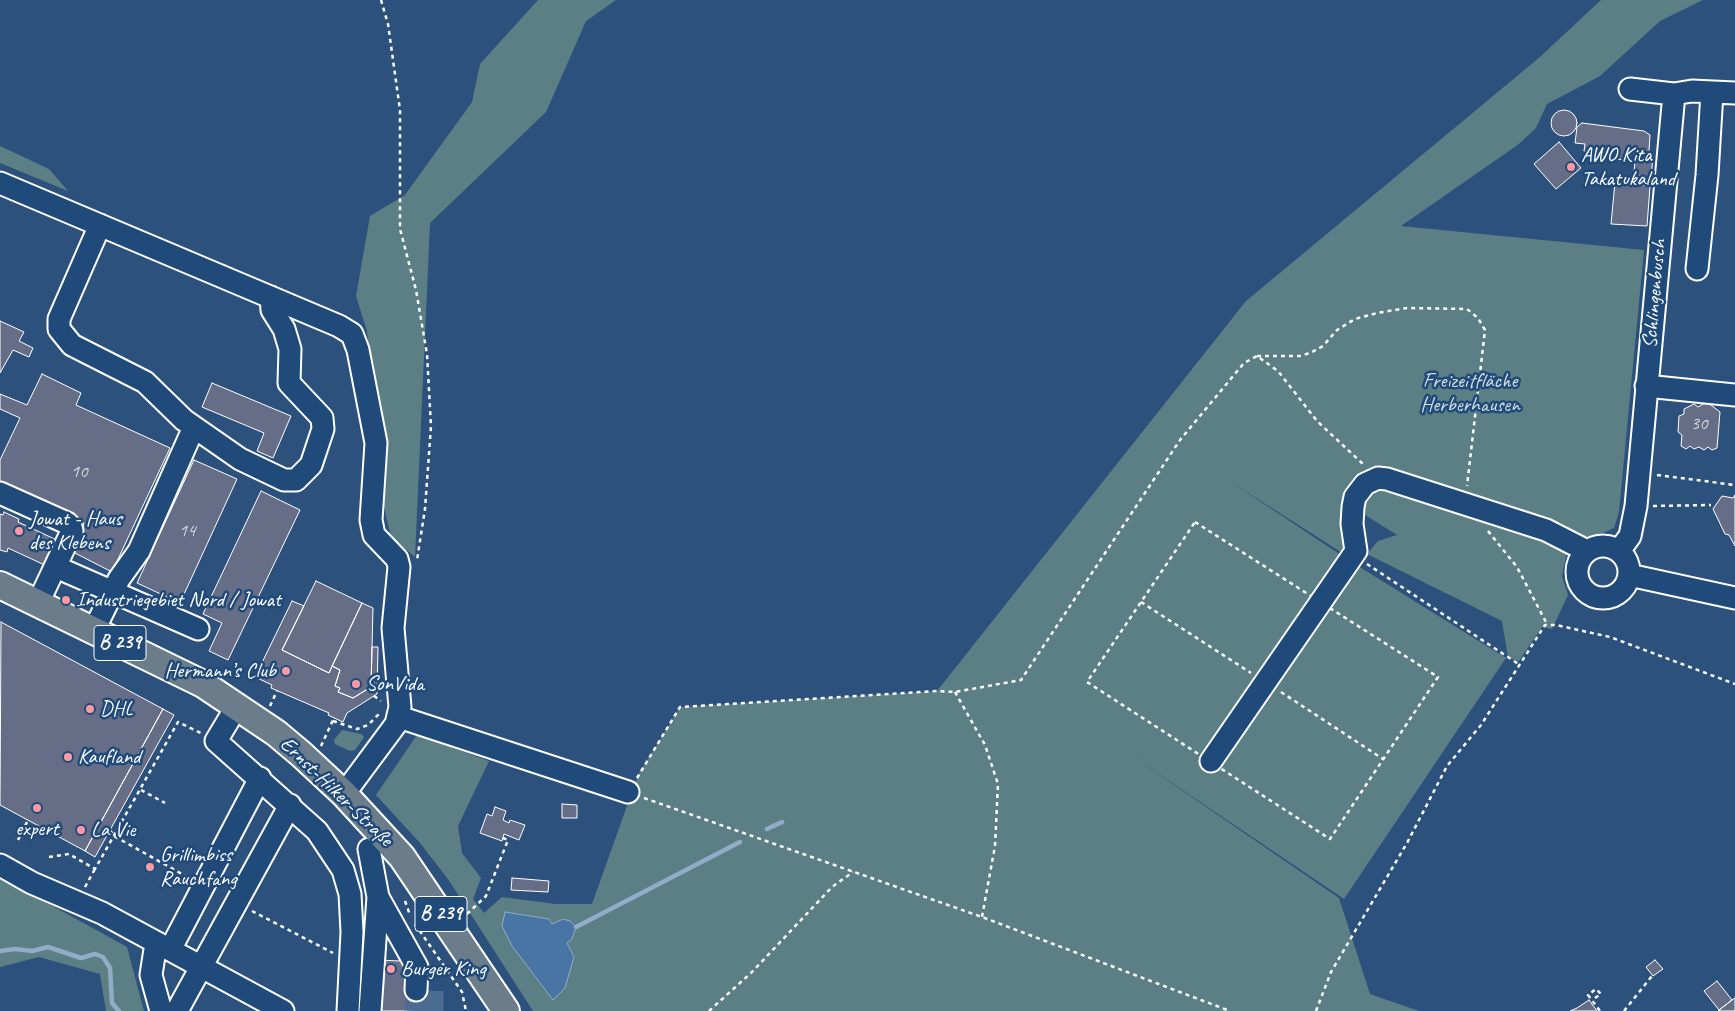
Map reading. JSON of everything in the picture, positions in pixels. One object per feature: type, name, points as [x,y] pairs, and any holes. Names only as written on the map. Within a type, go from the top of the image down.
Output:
[{"type":"main road","name":"Ernst-Hilker-Straße","points":[[0,585],[202,684],[276,733],[344,794],[402,857],[506,1011]]},
{"type":"street","points":[[1630,89],[1674,94],[1692,91],[1735,93]]},
{"type":"street","points":[[1697,269],[1712,92]]},
{"type":"street","name":"Schlingenbusch","points":[[1619,551],[1630,536],[1636,506],[1674,94]]},
{"type":"street","points":[[0,183],[339,326],[352,334],[355,340],[376,443],[371,520],[374,534],[397,559],[398,578],[393,628],[400,707],[393,709],[344,794]]},
{"type":"street","points":[[100,225],[59,319],[59,329],[72,345],[145,382],[194,427],[240,459],[284,480],[296,480],[311,465],[323,430],[322,418],[289,383],[290,349],[284,329],[272,310],[271,297]]},
{"type":"street","points":[[1646,386],[1735,395]]},
{"type":"street","points":[[94,630],[113,592],[139,550],[194,427]]},
{"type":"street","points":[[1210,761],[1356,551],[1352,524],[1355,497],[1366,484],[1378,478],[1546,530],[1587,550]]},
{"type":"street","points":[[0,493],[67,523],[71,527],[72,531],[38,604]]},
{"type":"street","points":[[1606,546],[1619,551],[1627,562],[1629,575],[1621,590],[1606,598],[1589,594],[1583,589],[1576,573],[1581,556],[1593,547],[1606,546]]},
{"type":"street","points":[[56,566],[198,629]]},
{"type":"street","points":[[1629,575],[1735,598]]},
{"type":"street","points":[[237,706],[216,741],[260,778],[316,831],[343,870],[350,894],[352,932],[348,1011]]},
{"type":"street","points":[[393,709],[628,792]]},
{"type":"street","points":[[161,1011],[151,975],[163,946],[260,778]]},
{"type":"street","points":[[177,1011],[290,806]]},
{"type":"street","points":[[369,849],[378,897],[370,1011]]},
{"type":"street","points":[[0,865],[32,883],[102,913],[283,1011]]},
{"type":"street","points":[[378,897],[417,967],[425,991]]},
{"type":"path","points":[[381,0],[391,43],[400,110],[400,230],[416,290],[427,354],[430,426],[425,509],[416,561],[398,578]]},
{"type":"path","points":[[1230,1011],[982,917],[628,792],[680,707],[937,691],[955,692],[1021,680],[1180,440],[1244,363],[1257,356],[1301,356],[1322,346],[1337,330],[1355,319],[1407,308],[1467,309],[1478,318],[1485,330],[1470,507],[1491,537],[1517,566],[1548,624],[1632,645],[1735,684]]},
{"type":"path","points":[[1257,356],[1278,371],[1318,421],[1366,467]]},
{"type":"path","points":[[1639,472],[1735,485]]},
{"type":"path","points":[[1636,506],[1711,505]]},
{"type":"path","points":[[1353,556],[1520,665]]},
{"type":"path","points":[[1316,1011],[1331,972],[1407,843],[1447,766],[1481,725],[1544,626],[1548,624]]},
{"type":"path","points":[[271,704],[277,691]]},
{"type":"path","points":[[955,692],[986,745],[998,784],[995,846],[982,917]]},
{"type":"path","points":[[374,696],[393,709]]},
{"type":"path","points":[[320,750],[334,720],[357,729],[368,725],[380,713],[382,701]]},
{"type":"path","points":[[49,857],[69,854],[96,869],[178,722],[216,741]]},
{"type":"path","points":[[141,790],[165,803]]},
{"type":"path","points":[[18,840],[28,820]]},
{"type":"path","points":[[467,914],[486,896],[508,840],[503,838]]},
{"type":"path","points":[[709,1011],[752,972],[832,887],[854,871]]},
{"type":"path","points":[[405,900],[410,915],[462,992],[466,1011]]},
{"type":"path","points":[[1624,1011],[1652,976]]},
{"type":"path","points":[[1596,998],[1600,994],[1596,989],[1588,995],[1600,1011]]},
{"type":"green space","points":[[538,0],[616,0],[586,21],[546,112],[430,223],[415,557],[391,537],[384,507],[387,450],[383,420],[372,386],[367,331],[356,296],[370,216],[405,195],[472,102],[480,64]]},
{"type":"green space","name":"Freizeitfläche Herberhausen","points":[[1601,0],[1703,0],[1660,21],[1600,76],[1547,104],[1536,128],[1519,144],[1401,226],[1644,250],[1619,512],[1614,528],[1596,536],[1578,538],[1566,556],[1562,576],[1568,595],[1552,629],[1542,627],[1519,661],[1508,658],[1502,621],[1367,554],[1378,541],[1397,535],[1346,503],[1347,556],[1231,482],[1350,561],[1506,658],[1344,899],[1132,756],[1339,898],[1370,994],[1419,1011],[533,1011],[448,879],[420,843],[376,795],[417,735],[489,761],[458,826],[462,853],[481,878],[473,899],[484,913],[502,897],[555,904],[592,904],[638,775],[680,707],[937,691],[1246,301],[1540,57]],"holes":[[[505,912],[549,919],[567,943],[574,957],[532,970],[512,946]]]},
{"type":"green space","points":[[0,146],[49,169],[68,191],[0,163]]},
{"type":"green space","points":[[342,730],[361,734],[364,737],[355,750],[350,751],[335,744],[334,740]]},
{"type":"green space","points":[[0,877],[127,947],[144,1011],[106,1011],[100,974],[39,957],[0,967]]},
{"type":"water","points":[[505,912],[549,919],[552,924],[563,919],[570,921],[576,927],[572,939],[567,943],[574,957],[565,988],[553,1000],[512,946],[502,926]]},
{"type":"building","points":[[1564,110],[1573,114],[1577,123],[1573,132],[1564,136],[1555,132],[1551,123],[1555,114]]},
{"type":"building","points":[[1582,123],[1644,131],[1650,135],[1649,151],[1653,157],[1651,177],[1638,176],[1634,171],[1636,153],[1631,153],[1625,160],[1588,156],[1584,151],[1585,144],[1575,143],[1577,127]]},
{"type":"building","points":[[1559,142],[1581,168],[1556,189],[1534,164]]},
{"type":"building","points":[[1615,182],[1650,186],[1647,226],[1611,224]]},
{"type":"building","points":[[0,321],[24,332],[19,341],[33,348],[29,357],[13,350],[0,373]]},
{"type":"building","points":[[42,374],[81,393],[76,405],[170,448],[112,572],[71,551],[84,523],[0,483],[0,460],[20,418],[0,409],[0,394],[27,405]]},
{"type":"building","points":[[212,383],[291,416],[273,458],[257,451],[264,433],[202,407]]},
{"type":"building","points":[[1707,402],[1720,412],[1717,448],[1712,450],[1708,447],[1704,450],[1699,447],[1694,449],[1690,446],[1686,449],[1681,446],[1682,435],[1678,432],[1679,416],[1684,414],[1684,409],[1694,404],[1698,407]]},
{"type":"building","points":[[194,460],[237,479],[180,603],[137,583]]},
{"type":"building","points":[[261,491],[300,510],[228,660],[209,651],[222,623],[203,614]]},
{"type":"building","points":[[1735,495],[1735,546],[1729,535],[1725,534],[1713,509],[1722,496],[1733,498]]},
{"type":"building","name":"Jowat - Haus des Klebens","points":[[4,512],[19,519],[18,522],[59,541],[49,567],[8,548],[7,552],[0,550],[0,514],[3,515]]},
{"type":"building","points":[[316,581],[362,603],[329,673],[282,650]]},
{"type":"building","points":[[292,601],[304,606],[282,650],[329,673],[332,666],[340,670],[335,686],[340,688],[338,692],[353,698],[371,687],[372,647],[378,647],[377,694],[347,713],[343,722],[328,715],[329,713],[271,688],[272,685],[255,677]]},
{"type":"building","points":[[362,603],[373,608],[371,687],[353,698],[338,692],[340,688],[335,686],[340,670],[332,666]]},
{"type":"building","name":"Kaufland","points":[[1,622],[163,709],[85,851],[0,805]]},
{"type":"building","points":[[163,709],[174,715],[95,857],[85,851]]},
{"type":"building","points":[[562,804],[577,805],[577,818],[562,818]]},
{"type":"building","points":[[495,807],[506,811],[503,820],[509,823],[510,820],[525,825],[519,840],[504,834],[502,841],[480,833],[487,814],[492,816]]},
{"type":"building","points":[[512,878],[549,881],[548,892],[511,890]]},
{"type":"building","points":[[377,960],[400,961],[409,969],[406,1011],[374,1011]]},
{"type":"building","points":[[1655,960],[1663,969],[1653,976],[1646,967]]},
{"type":"building","points":[[1717,981],[1732,1000],[1719,1010],[1704,991]]},
{"type":"building","points":[[407,990],[440,992],[439,1011],[406,1011]]},
{"type":"building","points":[[1735,998],[1735,1011],[1718,1011],[1732,1000]]},
{"type":"building","points":[[1589,1000],[1597,1011],[1570,1011],[1577,1008]]},
{"type":"waterway","points":[[767,829],[782,822]]},
{"type":"waterway","points":[[576,927],[740,842]]},
{"type":"waterway","points":[[0,951],[15,949],[32,951],[48,947],[81,958],[95,954],[103,957],[110,968],[112,1003],[119,1011]]},
{"type":"tunnel","points":[[415,1011],[416,990]]},
{"type":"tunnel","points":[[433,991],[433,1011]]},
{"type":"place","name":"AWO Kita Takatukaland","points":[[1571,167]]},
{"type":"place","name":"Jowat - Haus des Klebens","points":[[19,531]]},
{"type":"place","name":"Industriegebiet Nord / Jowat","points":[[66,600]]},
{"type":"place","name":"Hermann’s Club","points":[[286,671]]},
{"type":"place","name":"SonVida","points":[[356,684]]},
{"type":"place","name":"DHL","points":[[90,709]]},
{"type":"place","name":"Kaufland","points":[[68,757]]},
{"type":"place","name":"expert","points":[[37,808]]},
{"type":"place","name":"La Vie","points":[[81,830]]},
{"type":"place","name":"Grillimbiss Rauchfang","points":[[150,867]]},
{"type":"place","name":"Burger King","points":[[391,969]]}]
